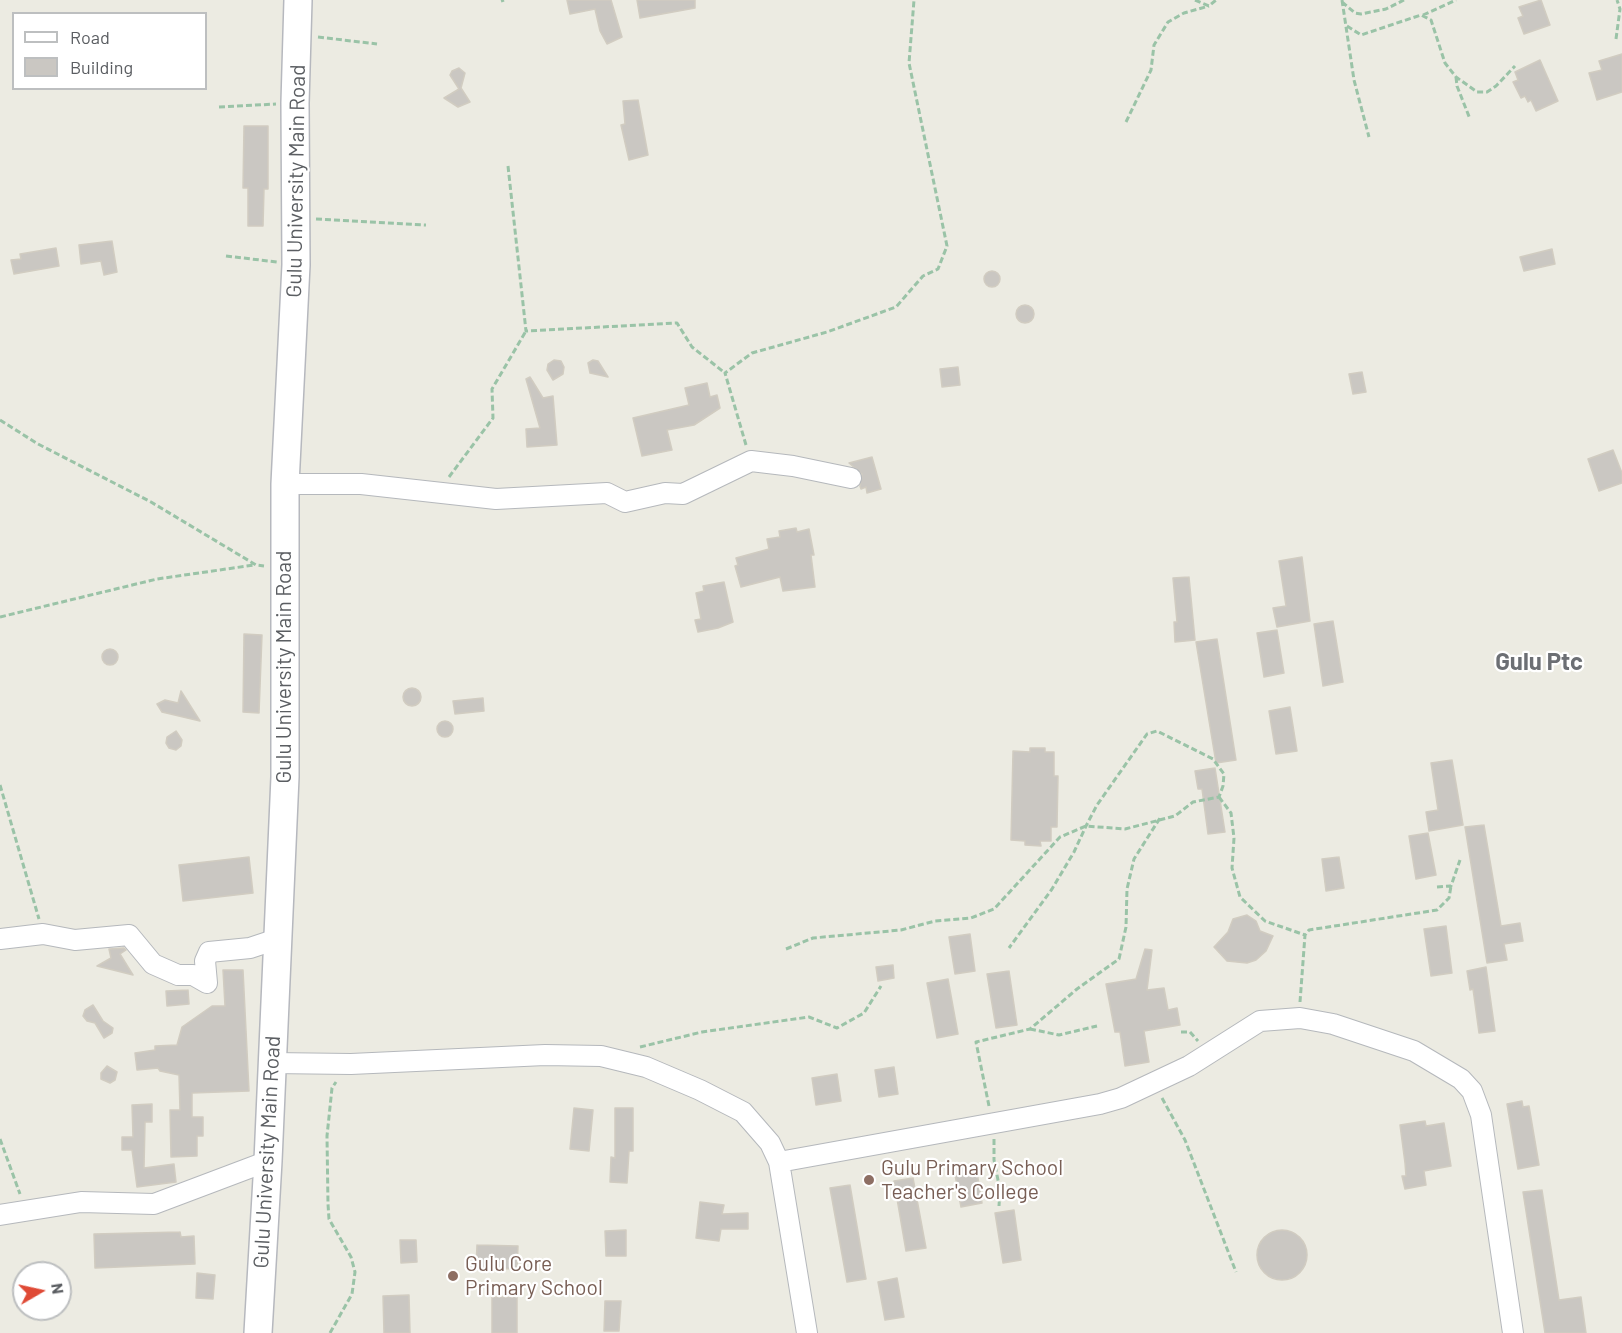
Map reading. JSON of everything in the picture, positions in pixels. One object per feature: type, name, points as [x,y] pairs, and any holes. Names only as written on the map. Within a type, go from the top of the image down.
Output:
[{"type":"street","name":"Gulu University Main Road","points":[[258,1333],[285,777],[285,484],[296,265],[295,103],[298,0]]},
{"type":"street","points":[[285,484],[361,484],[496,499],[521,495],[607,493],[625,502],[665,493],[683,494],[751,461],[793,466],[850,478]]},
{"type":"street","points":[[0,939],[43,934],[75,940],[129,935],[153,964],[178,975],[193,975],[207,983],[205,961],[209,952],[250,948],[277,939]]},
{"type":"street","points":[[779,1162],[1100,1104],[1153,1084],[1189,1066],[1248,1026],[1274,1018],[1300,1018],[1333,1024],[1414,1051],[1461,1079],[1472,1091],[1481,1115],[1513,1333]]},
{"type":"street","points":[[271,1063],[351,1064],[546,1055],[601,1056],[646,1067],[678,1079],[743,1112],[770,1143],[779,1162],[807,1333]]},
{"type":"street","points":[[0,1215],[25,1209],[81,1202],[154,1204],[268,1161]]},
{"type":"path","points":[[725,373],[752,353],[826,332],[896,307],[924,276],[938,269],[947,246],[909,63],[914,0]]},
{"type":"path","points":[[1195,0],[1209,6]]},
{"type":"path","points":[[1126,122],[1151,70],[1154,45],[1168,22],[1184,13],[1209,6],[1216,0]]},
{"type":"path","points":[[1342,1],[1355,13],[1361,14],[1386,9],[1404,0]]},
{"type":"path","points":[[1347,26],[1361,35],[1421,15],[1456,0]]},
{"type":"path","points":[[1616,39],[1620,9],[1617,0]]},
{"type":"path","points":[[1342,1],[1354,80],[1369,137]]},
{"type":"path","points":[[1421,15],[1431,20],[1445,63],[1456,77],[1477,92],[1487,92],[1515,66]]},
{"type":"path","points":[[298,34],[377,44]]},
{"type":"path","points":[[1456,77],[1457,86],[1470,119]]},
{"type":"path","points":[[219,107],[295,103]]},
{"type":"path","points":[[439,491],[493,418],[492,389],[526,331],[508,166]]},
{"type":"path","points":[[297,218],[426,225]]},
{"type":"path","points":[[226,256],[296,265]]},
{"type":"path","points":[[526,331],[677,323],[692,347],[725,373],[751,461]]},
{"type":"path","points":[[0,420],[38,444],[151,502],[256,565]]},
{"type":"path","points":[[0,617],[157,579],[256,565],[284,570]]},
{"type":"path","points":[[1009,948],[1052,889],[1097,805],[1147,734],[1154,730],[1213,759],[1224,774],[1219,797],[1231,813],[1234,838],[1232,868],[1240,897],[1265,921],[1305,935]]},
{"type":"path","points":[[0,785],[43,934]]},
{"type":"path","points":[[786,949],[813,938],[901,930],[935,921],[971,918],[994,909],[1060,837],[1086,826],[1125,829],[1160,818],[1175,816],[1193,802],[1219,797]]},
{"type":"path","points":[[975,1044],[1030,1029],[1099,971],[1119,959],[1134,859],[1160,818]]},
{"type":"path","points":[[1300,1018],[1299,990],[1305,935],[1309,930],[1437,910],[1449,898],[1460,860]]},
{"type":"path","points":[[1437,887],[1451,886]]},
{"type":"path","points":[[634,1048],[702,1032],[809,1017],[837,1028],[864,1013],[881,986]]},
{"type":"path","points":[[1030,1029],[1059,1035],[1097,1026]]},
{"type":"path","points":[[330,1333],[352,1294],[355,1272],[351,1257],[329,1219],[327,1136],[332,1088],[351,1064]]},
{"type":"path","points":[[1153,1084],[1185,1140],[1236,1272]]},
{"type":"path","points":[[0,1140],[25,1209]]},
{"type":"building","points":[[567,0],[611,0],[622,37],[607,44],[600,31],[595,9],[570,14]]},
{"type":"building","points":[[637,0],[695,0],[695,8],[640,18]]},
{"type":"building","points":[[1541,0],[1550,25],[1524,34],[1518,18],[1523,16],[1519,7]]},
{"type":"building","points":[[1622,54],[1622,92],[1597,100],[1589,73],[1602,70],[1599,61]]},
{"type":"building","points":[[1540,60],[1558,101],[1536,111],[1531,100],[1528,102],[1525,96],[1521,98],[1513,82],[1518,80],[1515,72]]},
{"type":"building","points":[[459,68],[465,73],[461,88],[470,102],[458,107],[444,98],[459,89],[450,75],[452,71]]},
{"type":"building","points":[[638,100],[648,155],[629,160],[621,125],[625,124],[623,101]]},
{"type":"building","points":[[244,126],[268,126],[268,189],[264,189],[263,226],[248,226],[248,188],[243,188]]},
{"type":"building","points":[[112,241],[117,272],[104,275],[101,261],[81,264],[79,245]]},
{"type":"building","points":[[56,248],[59,266],[14,274],[11,260],[21,259],[20,254]]},
{"type":"building","points":[[1552,249],[1555,264],[1524,271],[1520,257]]},
{"type":"building","points":[[989,271],[995,271],[1000,279],[998,285],[989,287],[984,282],[984,276]]},
{"type":"building","points":[[1025,305],[1031,308],[1034,314],[1031,320],[1025,323],[1019,320],[1016,314],[1019,308]]},
{"type":"building","points":[[554,360],[561,361],[564,367],[563,374],[553,380],[547,370],[548,364]]},
{"type":"building","points":[[593,360],[598,361],[608,377],[590,373],[588,363]]},
{"type":"building","points":[[958,367],[960,385],[942,387],[940,369]]},
{"type":"building","points":[[1362,372],[1366,392],[1353,394],[1349,374]]},
{"type":"building","points":[[530,377],[543,398],[553,396],[557,445],[527,447],[526,429],[540,428],[526,379]]},
{"type":"building","points":[[707,383],[710,397],[717,395],[720,408],[694,425],[667,430],[672,450],[642,456],[633,418],[689,405],[685,388]]},
{"type":"building","points":[[1613,450],[1622,473],[1622,483],[1599,491],[1588,459]]},
{"type":"building","points":[[872,457],[881,489],[867,493],[866,487],[861,489],[860,486],[862,474],[849,463]]},
{"type":"building","points":[[796,528],[797,532],[809,529],[814,555],[811,555],[815,587],[783,591],[780,577],[741,587],[735,566],[738,565],[736,558],[769,549],[767,539],[780,537],[779,531]]},
{"type":"building","points":[[1302,557],[1310,621],[1277,627],[1273,608],[1286,606],[1279,561]]},
{"type":"building","points":[[1189,577],[1195,640],[1175,642],[1174,622],[1177,622],[1173,578]]},
{"type":"building","points":[[724,582],[733,622],[698,632],[695,620],[701,619],[696,593],[704,591],[703,586]]},
{"type":"building","points":[[1333,621],[1343,682],[1323,686],[1314,624]]},
{"type":"building","points":[[1277,630],[1284,673],[1264,677],[1257,633]]},
{"type":"building","points":[[244,634],[262,635],[259,713],[243,712]]},
{"type":"building","points":[[1217,639],[1236,760],[1216,763],[1196,642]]},
{"type":"building","points":[[110,649],[118,657],[110,665],[102,657]]},
{"type":"building","points":[[412,688],[418,691],[421,697],[418,703],[412,706],[406,703],[403,697],[406,691]]},
{"type":"building","points":[[181,691],[200,721],[162,712],[157,704],[165,700],[178,703]]},
{"type":"building","points":[[483,698],[484,711],[455,714],[453,701]]},
{"type":"building","points":[[1290,707],[1297,751],[1276,754],[1269,711]]},
{"type":"building","points":[[445,721],[453,729],[445,737],[437,729]]},
{"type":"building","points":[[176,731],[182,740],[181,746],[176,750],[169,748],[166,743],[167,737]]},
{"type":"building","points":[[1030,748],[1045,748],[1045,752],[1054,752],[1054,776],[1058,776],[1057,827],[1051,827],[1051,841],[1040,841],[1041,846],[1025,845],[1025,841],[1011,840],[1013,751],[1030,752]]},
{"type":"building","points":[[1452,760],[1463,825],[1429,831],[1426,812],[1438,810],[1431,763]]},
{"type":"building","points":[[1215,768],[1225,832],[1208,834],[1202,789],[1198,789],[1195,771]]},
{"type":"building","points":[[1484,825],[1501,926],[1520,923],[1523,941],[1504,944],[1507,960],[1487,963],[1465,827]]},
{"type":"building","points":[[1428,833],[1436,875],[1416,879],[1409,836]]},
{"type":"building","points":[[249,857],[253,893],[183,901],[179,865]]},
{"type":"building","points":[[1339,857],[1344,888],[1326,891],[1322,859]]},
{"type":"building","points":[[1247,915],[1256,921],[1260,931],[1273,936],[1266,951],[1256,960],[1247,963],[1227,961],[1214,947],[1228,932],[1233,919]]},
{"type":"building","points":[[1446,926],[1452,973],[1431,976],[1424,929]]},
{"type":"building","points":[[970,934],[975,971],[955,974],[949,937]]},
{"type":"building","points":[[124,948],[126,950],[120,954],[133,975],[97,966],[111,958],[109,949]]},
{"type":"building","points":[[1145,949],[1152,950],[1147,990],[1164,988],[1168,1010],[1177,1008],[1180,1025],[1144,1031],[1149,1062],[1125,1066],[1120,1032],[1115,1032],[1106,984],[1136,979]]},
{"type":"building","points":[[893,965],[894,978],[878,981],[876,967]]},
{"type":"building","points":[[1486,967],[1495,1031],[1479,1033],[1473,989],[1470,990],[1467,971]]},
{"type":"building","points":[[223,970],[243,970],[249,1091],[192,1093],[192,1117],[203,1117],[203,1136],[197,1136],[197,1156],[171,1157],[170,1110],[180,1110],[179,1075],[160,1071],[158,1068],[137,1070],[135,1053],[155,1050],[155,1046],[177,1045],[182,1027],[212,1006],[225,1006]]},
{"type":"building","points":[[1009,971],[1017,1025],[996,1028],[987,974]]},
{"type":"building","points":[[948,979],[958,1034],[937,1038],[927,983]]},
{"type":"building","points":[[188,990],[189,1004],[167,1006],[166,991]]},
{"type":"building","points":[[93,1005],[103,1021],[113,1028],[112,1033],[104,1038],[95,1023],[87,1021],[83,1016],[85,1010]]},
{"type":"building","points":[[107,1066],[117,1072],[115,1080],[110,1083],[101,1079],[101,1073]]},
{"type":"building","points":[[894,1067],[898,1094],[879,1097],[875,1070]]},
{"type":"building","points":[[837,1074],[841,1101],[816,1105],[812,1078]]},
{"type":"building","points":[[1522,1101],[1523,1107],[1529,1106],[1539,1165],[1518,1169],[1507,1104]]},
{"type":"building","points":[[152,1104],[152,1122],[145,1122],[144,1168],[174,1164],[176,1182],[137,1187],[132,1150],[122,1150],[122,1137],[133,1137],[132,1105]]},
{"type":"building","points":[[574,1108],[593,1110],[589,1151],[570,1149]]},
{"type":"building","points":[[615,1108],[633,1108],[633,1151],[629,1151],[627,1183],[610,1182],[611,1157],[615,1158]]},
{"type":"building","points":[[1425,1121],[1426,1126],[1444,1123],[1451,1166],[1424,1171],[1426,1185],[1405,1189],[1402,1176],[1406,1176],[1405,1163],[1400,1125]]},
{"type":"building","points":[[976,1166],[982,1203],[961,1207],[954,1169]]},
{"type":"building","points":[[913,1178],[926,1248],[906,1251],[894,1181]]},
{"type":"building","points":[[850,1185],[866,1279],[847,1282],[830,1188]]},
{"type":"building","points":[[1542,1190],[1559,1300],[1581,1297],[1586,1333],[1545,1333],[1523,1192]]},
{"type":"building","points":[[700,1202],[724,1205],[722,1214],[748,1213],[748,1229],[721,1229],[719,1241],[696,1238]]},
{"type":"building","points":[[1014,1210],[1021,1260],[1003,1263],[995,1213]]},
{"type":"building","points":[[626,1230],[626,1256],[606,1256],[605,1231]]},
{"type":"building","points":[[1277,1230],[1287,1230],[1300,1237],[1307,1250],[1307,1260],[1300,1273],[1287,1280],[1277,1280],[1268,1276],[1261,1269],[1257,1260],[1257,1250],[1261,1241],[1268,1234]]},
{"type":"building","points":[[180,1232],[181,1237],[194,1236],[195,1264],[95,1268],[94,1234]]},
{"type":"building","points":[[400,1240],[416,1240],[417,1262],[401,1263]]},
{"type":"building","points":[[477,1245],[518,1246],[517,1269],[476,1268]]},
{"type":"building","points":[[197,1273],[215,1275],[213,1299],[196,1298]]},
{"type":"building","points":[[897,1278],[904,1317],[885,1320],[878,1282]]},
{"type":"building","points":[[409,1295],[410,1333],[384,1333],[383,1296]]},
{"type":"building","points":[[492,1297],[517,1297],[517,1333],[492,1333]]},
{"type":"building","points":[[605,1301],[621,1301],[619,1331],[604,1331]]},
{"type":"place","name":"Gulu Primary School Teacher's College","points":[[869,1180]]},
{"type":"place","name":"Gulu Core Primary School","points":[[453,1276]]},
{"type":"district","name":"Gulu Ptc","points":[[1539,662]]}]
